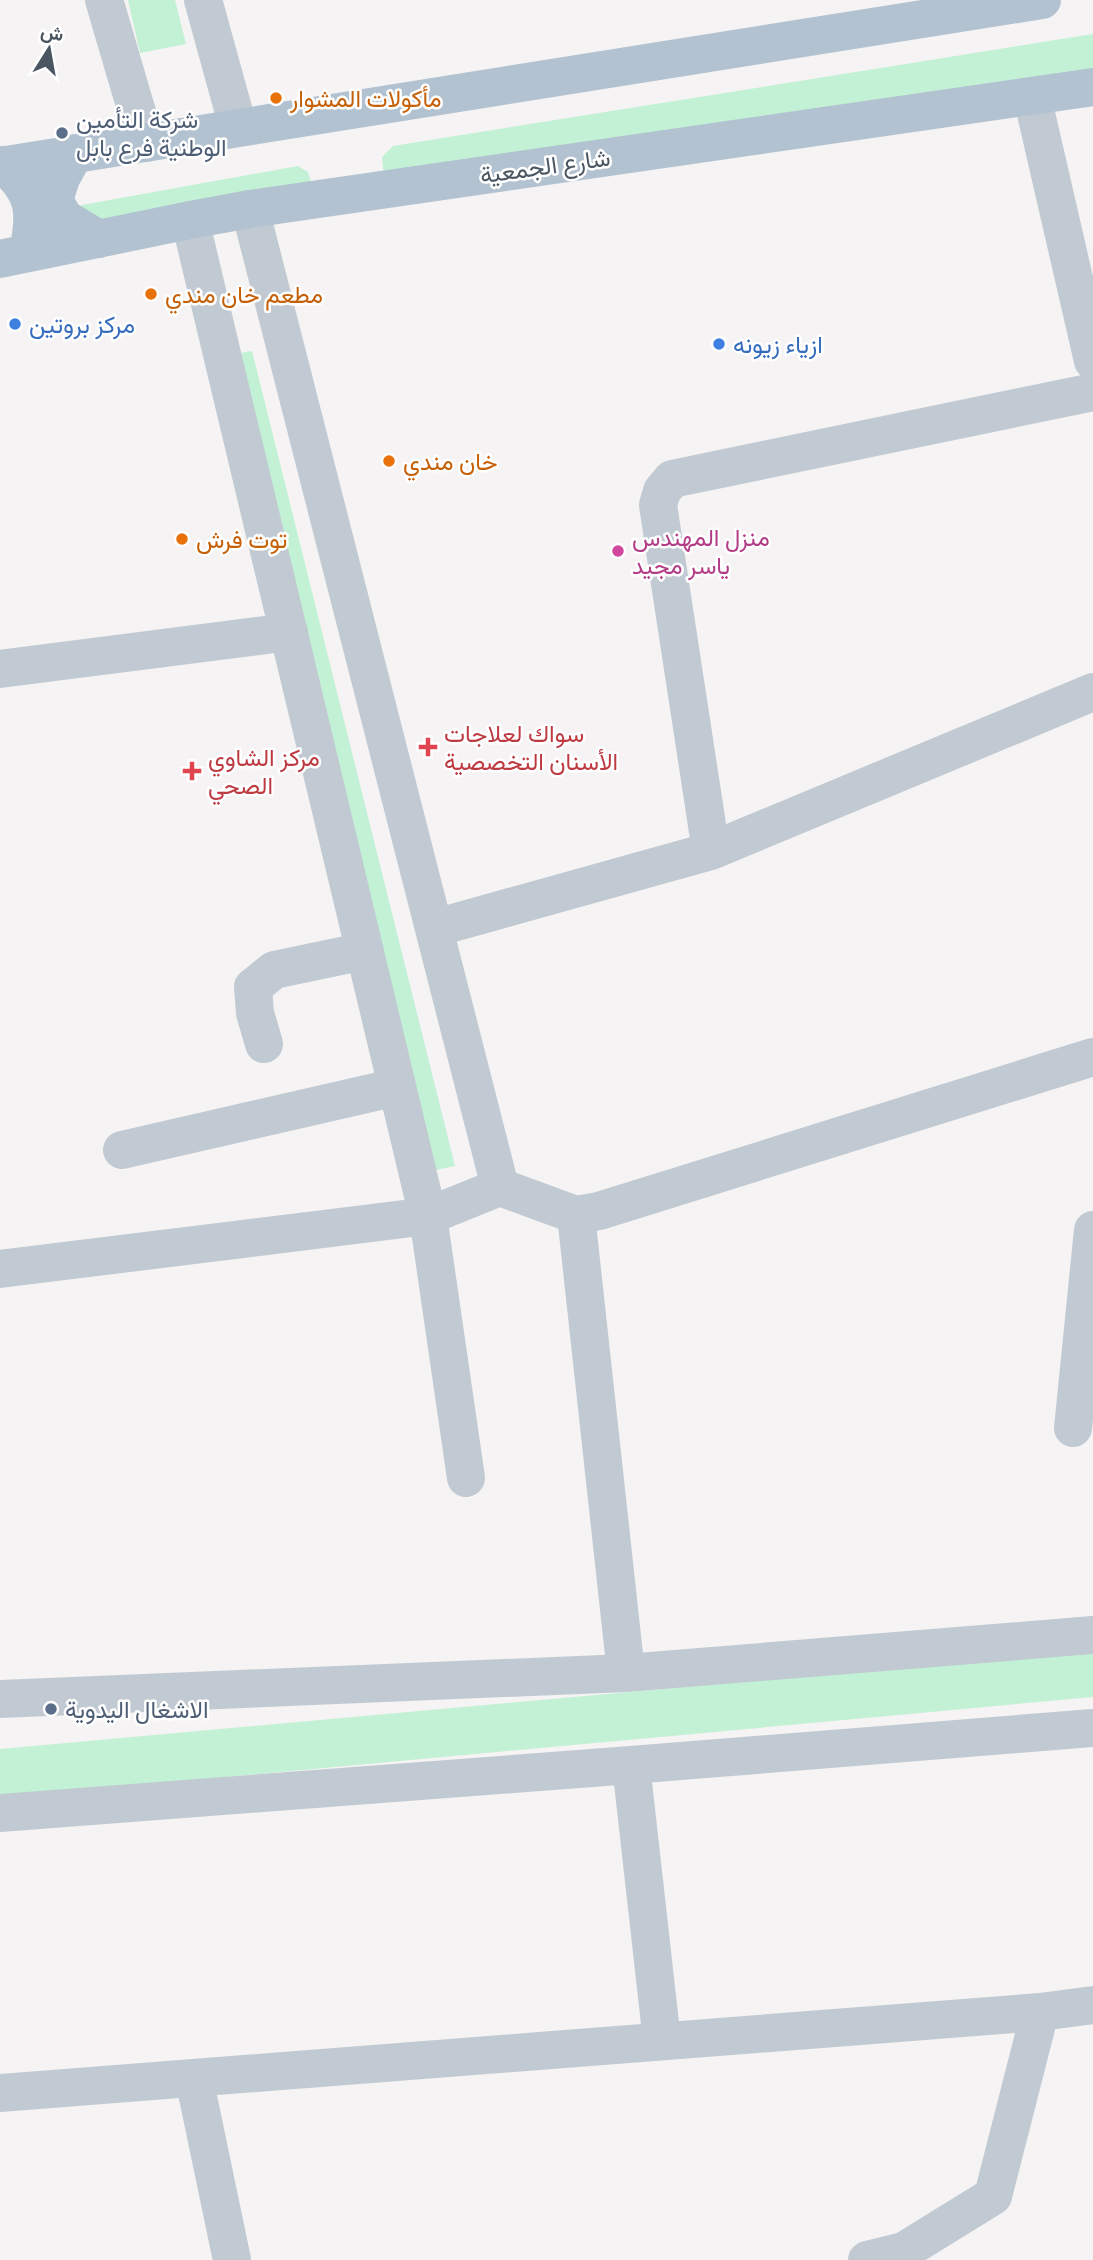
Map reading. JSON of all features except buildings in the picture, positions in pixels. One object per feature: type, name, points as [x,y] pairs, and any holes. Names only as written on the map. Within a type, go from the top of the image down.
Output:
[{"type":"main road","points":[[1,166],[1042,0]]},
{"type":"main road","name":"شارع الجمعية","points":[[14,256],[250,209],[1093,87]]},
{"type":"main road","points":[[75,153],[61,178],[54,201],[64,218],[99,239]]},
{"type":"main road","points":[[1,166],[20,179],[31,201],[32,230],[14,256]]},
{"type":"street","points":[[104,0],[146,143]]},
{"type":"street","points":[[203,0],[238,127]]},
{"type":"street","points":[[1032,96],[1093,361]]},
{"type":"street","points":[[250,209],[500,1187]]},
{"type":"street","points":[[190,220],[428,1216],[466,1478]]},
{"type":"street","points":[[711,851],[658,505],[662,491],[671,479],[1093,392]]},
{"type":"street","points":[[0,669],[289,632]]},
{"type":"street","points":[[435,928],[711,851],[1093,692]]},
{"type":"street","points":[[264,1044],[255,1013],[253,987],[274,970],[365,951]]},
{"type":"street","points":[[0,1269],[428,1216],[500,1187],[576,1215],[599,1211],[1093,1056]]},
{"type":"street","points":[[122,1150],[397,1087]]},
{"type":"street","points":[[576,1215],[626,1674]]},
{"type":"street","points":[[1073,1428],[1093,1230]]},
{"type":"street","points":[[0,1699],[626,1674],[1093,1635]]},
{"type":"street","points":[[0,1813],[1093,1728]]},
{"type":"street","points":[[631,1765],[662,2041]]},
{"type":"street","points":[[0,2093],[1040,2012],[1093,2005]]},
{"type":"street","points":[[867,2260],[904,2251],[993,2196],[1040,2012]]},
{"type":"street","points":[[194,2078],[232,2260]]},
{"type":"green space","points":[[128,0],[175,0],[186,44],[140,53]]},
{"type":"green space","points":[[1093,34],[1093,77],[384,176],[382,157],[393,146]]},
{"type":"green space","points":[[298,166],[308,172],[311,182],[90,237],[74,214],[82,205]]},
{"type":"green space","points":[[252,351],[455,1166],[422,1173],[217,357]]},
{"type":"green space","points":[[1093,1650],[1093,1697],[0,1798],[0,1749]]},
{"type":"place","name":"مأكولات المشوار","points":[[276,98]]},
{"type":"place","name":"شركة التأمين الوطنية فرع بابل","points":[[62,133]]},
{"type":"place","name":"مطعم خان مندي","points":[[151,294]]},
{"type":"place","name":"مركز بروتين","points":[[15,324]]},
{"type":"place","name":"ازياء زيونه","points":[[719,344]]},
{"type":"place","name":"خان مندي","points":[[389,461]]},
{"type":"place","name":"توت فرش","points":[[182,539]]},
{"type":"place","name":"منزل المهندس ياسر مجيد","points":[[618,551]]},
{"type":"place","name":"سواك لعلاجات الأسنان التخصصية","points":[[428,747]]},
{"type":"place","name":"مركز الشاوي الصحي","points":[[192,771]]},
{"type":"place","name":"الاشغال اليدوية","points":[[51,1709]]}]
